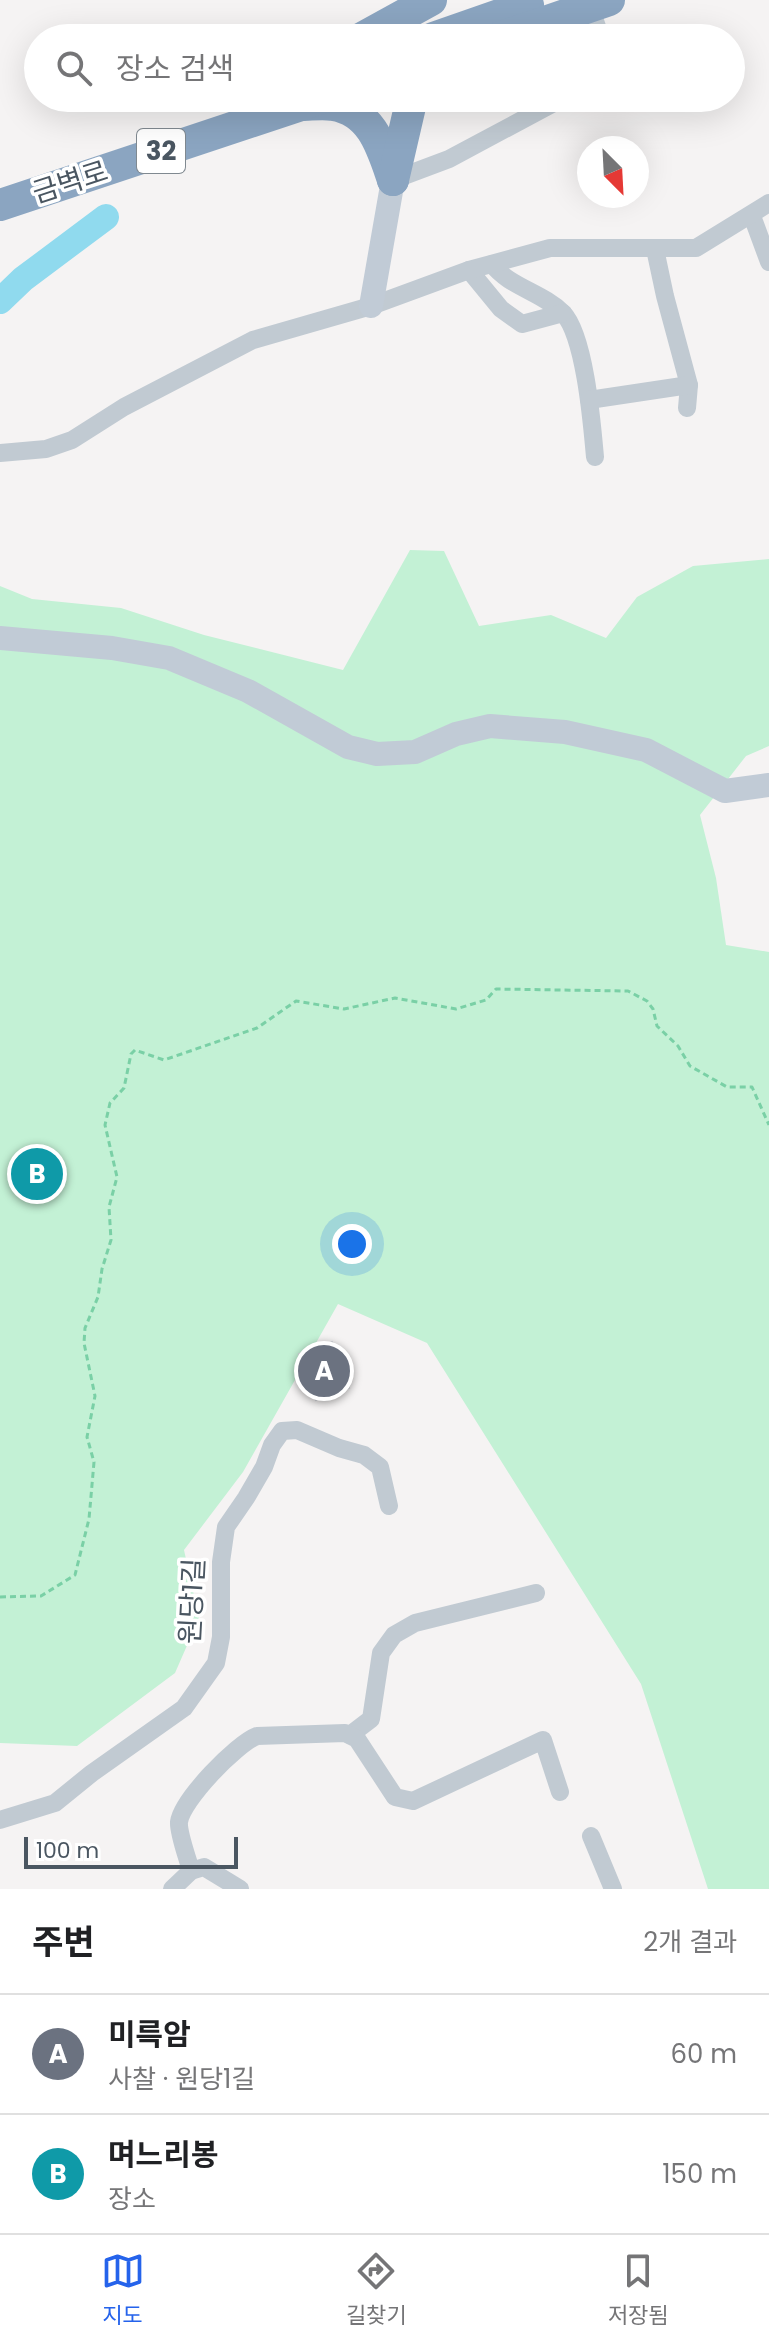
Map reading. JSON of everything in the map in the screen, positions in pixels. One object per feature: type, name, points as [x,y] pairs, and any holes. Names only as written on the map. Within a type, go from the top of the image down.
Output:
[{"type":"highway","points":[[387,24],[431,0]]},
{"type":"highway","points":[[473,24],[542,0]]},
{"type":"highway","name":"금벽로","points":[[0,186],[216,112]]},
{"type":"highway","name":"금벽로","points":[[0,205],[282,112]]},
{"type":"highway","points":[[355,112],[367,122],[381,146],[393,180]]},
{"type":"highway","points":[[392,112],[393,180]]},
{"type":"highway","points":[[393,180],[408,112]]},
{"type":"street","points":[[371,306],[393,180],[449,159],[537,112]]},
{"type":"street","points":[[402,136],[412,153],[422,159],[430,162],[449,159]]},
{"type":"street","points":[[0,453],[46,449],[72,440],[124,407],[253,340],[371,306],[469,270],[550,248],[696,248],[769,203]]},
{"type":"street","points":[[752,216],[769,262]]},
{"type":"street","points":[[655,249],[689,385],[687,408]]},
{"type":"street","points":[[492,264],[500,274],[563,313],[574,335],[589,400],[595,457]]},
{"type":"street","points":[[469,270],[501,309],[522,324],[563,313]]},
{"type":"street","points":[[589,400],[689,385]]},
{"type":"street","points":[[0,638],[112,648],[169,658],[248,691],[348,747],[377,754],[415,752],[456,734],[490,726],[565,732],[646,750],[725,791],[769,785]]},
{"type":"street","name":"원당1길","points":[[0,1820],[55,1803],[184,1708],[195,1695],[216,1663],[221,1637],[221,1562],[226,1527],[246,1498],[282,1431],[297,1430],[364,1455],[380,1467],[389,1506]]},
{"type":"street","points":[[350,1735],[371,1719],[381,1653],[394,1635],[415,1623],[536,1593]]},
{"type":"street","points":[[191,1871],[179,1822],[188,1804],[226,1757],[244,1741],[257,1736],[350,1735],[357,1739],[395,1797],[413,1801],[543,1740],[560,1792]]},
{"type":"street","points":[[591,1836],[613,1889]]},
{"type":"street","points":[[172,1889],[191,1871],[204,1867],[240,1889]]},
{"type":"path","points":[[0,1597],[41,1596],[75,1575],[82,1553],[89,1519],[94,1462],[87,1437],[95,1396],[84,1343],[85,1328],[98,1297],[111,1240],[109,1207],[117,1177],[105,1125],[110,1103],[124,1088],[131,1054],[135,1050],[164,1060],[257,1028],[296,1001],[344,1009],[395,998],[456,1009],[486,1000],[496,989],[628,991],[647,1001],[653,1009],[657,1026],[678,1046],[690,1066],[727,1087],[752,1087],[769,1125]]},
{"type":"green space","points":[[410,550],[444,551],[479,626],[551,615],[606,638],[637,597],[693,566],[769,559],[769,746],[746,756],[700,815],[716,878],[726,945],[769,952],[769,1889],[708,1889],[641,1684],[427,1343],[338,1304],[243,1472],[184,1550],[199,1618],[175,1673],[77,1746],[0,1743],[0,586],[32,599],[121,608],[204,635],[343,670]]},
{"type":"building","points":[[332,1342],[349,1388],[316,1400],[299,1354]]},
{"type":"waterway","points":[[0,301],[23,279],[106,217]]},
{"type":"place","name":"며느리봉","points":[[37,1174]]},
{"type":"place","name":"미륵암","points":[[324,1371]]}]
